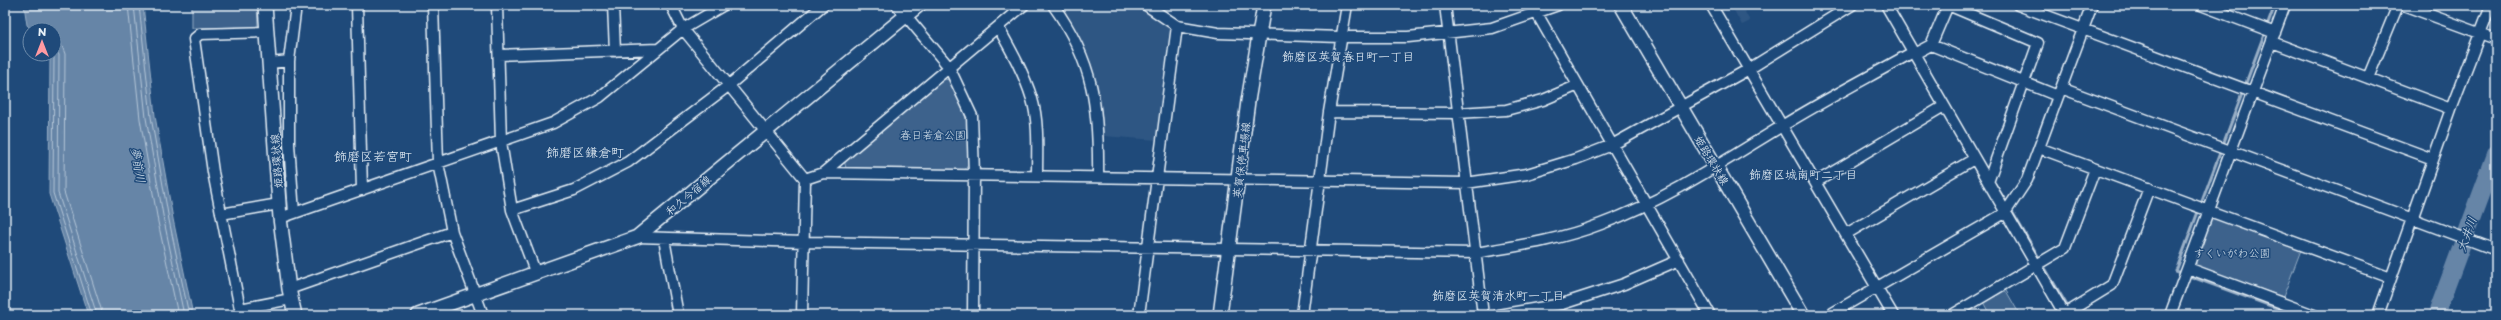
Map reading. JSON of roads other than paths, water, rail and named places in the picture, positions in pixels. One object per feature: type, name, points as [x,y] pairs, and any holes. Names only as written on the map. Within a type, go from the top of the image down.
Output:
[{"type":"main road","name":"姫路環状線","points":[[265,5],[280,218],[290,294],[295,315]]},
{"type":"main road","name":"和久今宿線","points":[[418,315],[637,237],[919,5]]},
{"type":"main road","name":"英賀保停車場線","points":[[1220,315],[1258,35],[1264,5]]},
{"type":"main road","name":"姫路環状線","points":[[1621,5],[1803,315]]},
{"type":"street","points":[[294,213],[289,144],[289,61],[296,5]]},
{"type":"street","points":[[357,5],[362,190]]},
{"type":"street","points":[[433,5],[438,163],[452,232],[474,295],[483,315]]},
{"type":"street","points":[[497,5],[501,142],[512,210],[536,274]]},
{"type":"street","points":[[613,5],[615,51]]},
{"type":"street","points":[[671,5],[683,29],[728,86],[805,178],[802,315]]},
{"type":"street","points":[[280,218],[554,123],[600,97],[683,29],[724,5]]},
{"type":"street","points":[[512,210],[574,190],[628,162],[728,86],[823,5]]},
{"type":"street","points":[[897,5],[949,67],[972,116],[974,174],[973,315]]},
{"type":"street","points":[[823,173],[1024,5]]},
{"type":"street","points":[[1053,5],[1071,30],[1089,71],[1099,127],[1098,177]]},
{"type":"street","points":[[1146,5],[1177,26],[1218,34],[1340,37],[1408,37],[1492,28],[1534,9],[1558,5]]},
{"type":"street","points":[[1302,315],[1329,112],[1340,37],[1347,5]]},
{"type":"street","points":[[1445,5],[1483,315]]},
{"type":"street","points":[[805,178],[823,173],[974,174],[1466,183],[1527,174],[1576,160],[1612,145],[1749,69],[1852,5]]},
{"type":"street","points":[[1886,5],[1988,182],[2004,213],[2036,265],[2064,315],[2112,285],[2149,188]]},
{"type":"street","points":[[1931,46],[1948,5],[2038,42],[1988,182]]},
{"type":"street","points":[[2018,5],[2433,159]]},
{"type":"street","points":[[1829,315],[1876,286],[2004,213],[2027,180],[2092,5]]},
{"type":"street","points":[[2201,5],[2368,78],[2451,109]]},
{"type":"street","points":[[2170,315],[2285,5]]},
{"type":"street","points":[[2368,78],[2398,5]]},
{"type":"street","points":[[2403,5],[2496,39]]},
{"type":"street","points":[[2378,315],[2413,220],[2451,109],[2491,5]]},
{"type":"street","points":[[1714,6],[1749,69],[1893,315]]},
{"type":"street","points":[[1534,9],[1576,86],[1679,260],[1708,314]]},
{"type":"street","points":[[1139,315],[1177,26]]},
{"type":"street","points":[[998,27],[1017,62],[1032,100],[1036,139],[1036,176]]},
{"type":"street","points":[[266,32],[200,34],[194,38],[221,214],[240,309],[290,294],[452,232]]},
{"type":"street","points":[[637,237],[664,240],[1148,246],[1475,253],[1543,242],[1601,224],[1646,204],[1716,168],[1783,125],[1914,53],[1931,46],[2023,83],[2060,92],[2232,150],[2413,220],[2496,250]]},
{"type":"street","points":[[499,55],[658,49]]},
{"type":"street","points":[[270,63],[289,61]]},
{"type":"street","points":[[1329,112],[1458,113],[1506,110],[1543,100],[1576,86]]},
{"type":"street","points":[[1816,182],[1944,106]]},
{"type":"street","points":[[2039,148],[2391,278]]},
{"type":"street","points":[[1846,234],[1974,159]]},
{"type":"street","points":[[1952,315],[2065,248],[2095,169]]},
{"type":"street","points":[[221,214],[279,204]]},
{"type":"street","points":[[664,240],[678,315]]},
{"type":"street","points":[[1498,315],[1562,304],[1624,284],[1679,260]]},
{"type":"street","points":[[2188,268],[2314,315]]},
{"type":"water","name":"夢前川","points":[[24,5],[143,5],[155,116],[173,219],[193,315],[88,315],[49,194],[50,62],[62,62],[62,22],[27,22]]},
{"type":"waterway","points":[[2275,5],[2176,271],[2295,315]]},
{"type":"waterway","name":"大井川","points":[[2436,315],[2496,153]]},
{"type":"waterway","points":[[1995,184],[2008,205]]},
{"type":"waterway","points":[[2011,210],[2069,309]]},
{"type":"district","name":"飾磨区英賀春日町一丁目","points":[[1348,56]]},
{"type":"district","name":"飾磨区鎌倉町","points":[[585,151]]},
{"type":"district","name":"飾磨区若宮町","points":[[373,155]]},
{"type":"district","name":"飾磨区城南町二丁目","points":[[1803,174]]},
{"type":"district","name":"飾磨区英賀清水町一丁目","points":[[1498,295]]},
{"type":"park label","name":"春日若倉公園","points":[[933,134]]},
{"type":"park label","name":"すくいがわ公園","points":[[2232,252]]}]
